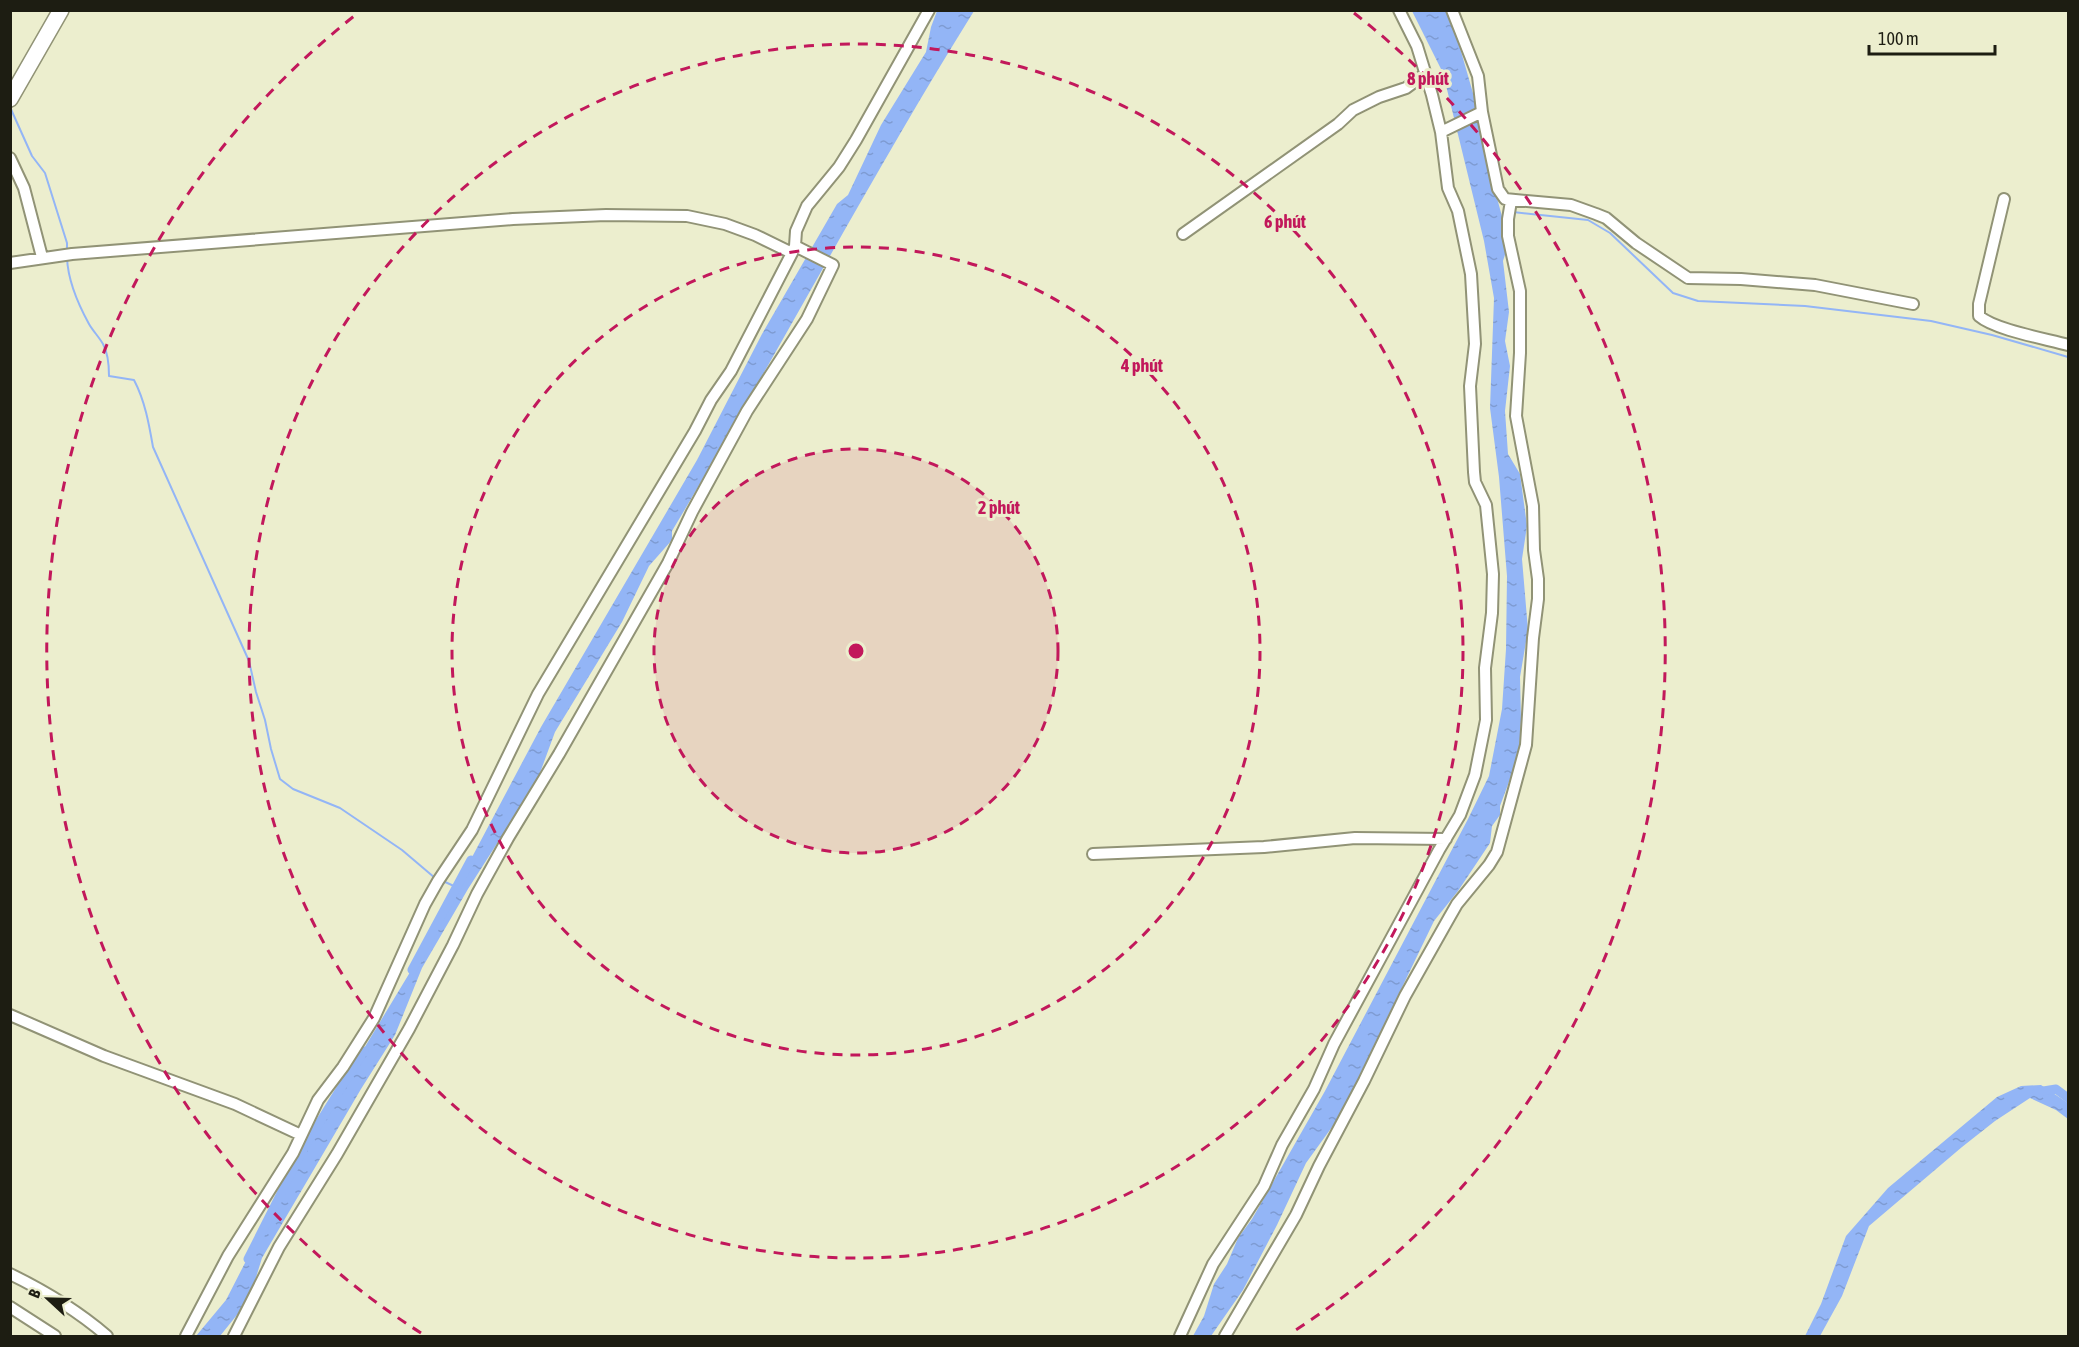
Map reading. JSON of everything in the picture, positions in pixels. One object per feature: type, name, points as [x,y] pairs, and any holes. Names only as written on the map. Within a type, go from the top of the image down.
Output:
[{"type":"highway","points":[[10,99],[61,10]]},
{"type":"street","points":[[186,1336],[228,1256],[292,1153],[318,1100],[343,1067],[374,1018],[414,927],[438,881],[472,830],[537,694],[695,431],[711,400],[731,371],[796,250],[796,231],[803,213],[856,140],[929,10]]},
{"type":"street","points":[[1180,1336],[1214,1264],[1264,1186],[1282,1145],[1314,1089],[1334,1044],[1461,815],[1475,775],[1483,741],[1486,720],[1485,668],[1492,613],[1493,574],[1486,505],[1475,482],[1474,472],[1470,386],[1475,344],[1472,314],[1473,286],[1460,222],[1449,188],[1441,132],[1432,95],[1415,39],[1399,10]]},
{"type":"street","points":[[1452,10],[1478,76],[1482,112],[1498,189],[1502,197],[1511,202],[1528,200],[1571,205],[1606,218],[1636,243],[1688,278],[1741,279],[1815,285],[1913,304]]},
{"type":"street","points":[[1183,234],[1338,124],[1353,110],[1426,77]]},
{"type":"street","points":[[1441,132],[1482,112]]},
{"type":"street","points":[[10,158],[24,188],[42,257]]},
{"type":"street","points":[[2004,199],[1978,310],[1979,316],[1988,322],[2014,331],[2068,345]]},
{"type":"street","points":[[1226,1336],[1296,1215],[1318,1166],[1364,1082],[1405,996],[1457,904],[1497,852],[1526,745],[1538,579],[1530,483],[1516,416],[1520,353],[1520,291],[1508,236],[1511,202]]},
{"type":"street","points":[[10,263],[57,255],[513,219],[606,215],[687,216],[725,224],[833,265],[807,319],[747,411],[692,512],[668,563],[559,754],[508,838],[409,1029],[337,1154],[274,1256],[234,1336]]},
{"type":"street","points":[[1093,854],[1264,847],[1355,838],[1446,839]]},
{"type":"street","points":[[10,1015],[104,1056],[235,1104],[301,1135]]},
{"type":"street","points":[[10,1274],[38,1287],[107,1336]]},
{"type":"street","points":[[10,1307],[55,1336]]},
{"type":"water","points":[[937,11],[974,11],[672,531],[672,540],[649,566],[622,622],[555,732],[537,781],[468,889],[422,968],[395,1035],[262,1258],[249,1300],[220,1336],[196,1336],[226,1300],[305,1146],[418,959],[541,727],[697,460],[762,334],[837,204],[848,195],[881,125],[926,52]]},
{"type":"water","points":[[1412,11],[1447,11],[1454,27],[1485,135],[1494,187],[1509,242],[1503,261],[1509,312],[1505,341],[1510,366],[1505,411],[1508,454],[1520,474],[1527,526],[1522,559],[1528,630],[1520,677],[1519,755],[1500,806],[1500,815],[1492,826],[1490,843],[1458,891],[1434,921],[1340,1116],[1306,1163],[1243,1290],[1211,1336],[1193,1336],[1204,1316],[1214,1284],[1227,1264],[1238,1238],[1252,1219],[1325,1091],[1468,819],[1489,776],[1502,709],[1507,576],[1499,477],[1490,408],[1494,298],[1484,241],[1443,73]]},
{"type":"water","points":[[2041,1085],[2068,1103],[2068,1119],[2056,1110],[2030,1098],[1995,1121],[1962,1147],[1869,1226],[1842,1296],[1820,1336],[1805,1336],[1821,1304],[1846,1236],[1888,1188],[1997,1097],[2021,1086]]},
{"type":"waterway","points":[[10,107],[32,156],[45,173],[67,243],[67,252]]},
{"type":"waterway","points":[[1513,212],[1588,220],[1610,233],[1673,293],[1698,301],[1805,306],[1931,321],[1992,335],[2068,357]]},
{"type":"waterway","points":[[67,258],[69,275],[77,300],[106,351],[109,376],[134,380],[138,388],[153,447],[249,661],[280,779],[293,789],[340,808],[402,850],[435,878]]},
{"type":"waterway","points":[[412,970],[471,860]]},
{"type":"waterway","points":[[443,881],[456,887]]},
{"type":"waterway","points":[[248,1259],[305,1146],[364,1051]]},
{"type":"waterway","points":[[2037,1092],[2056,1089],[2068,1098]]}]
